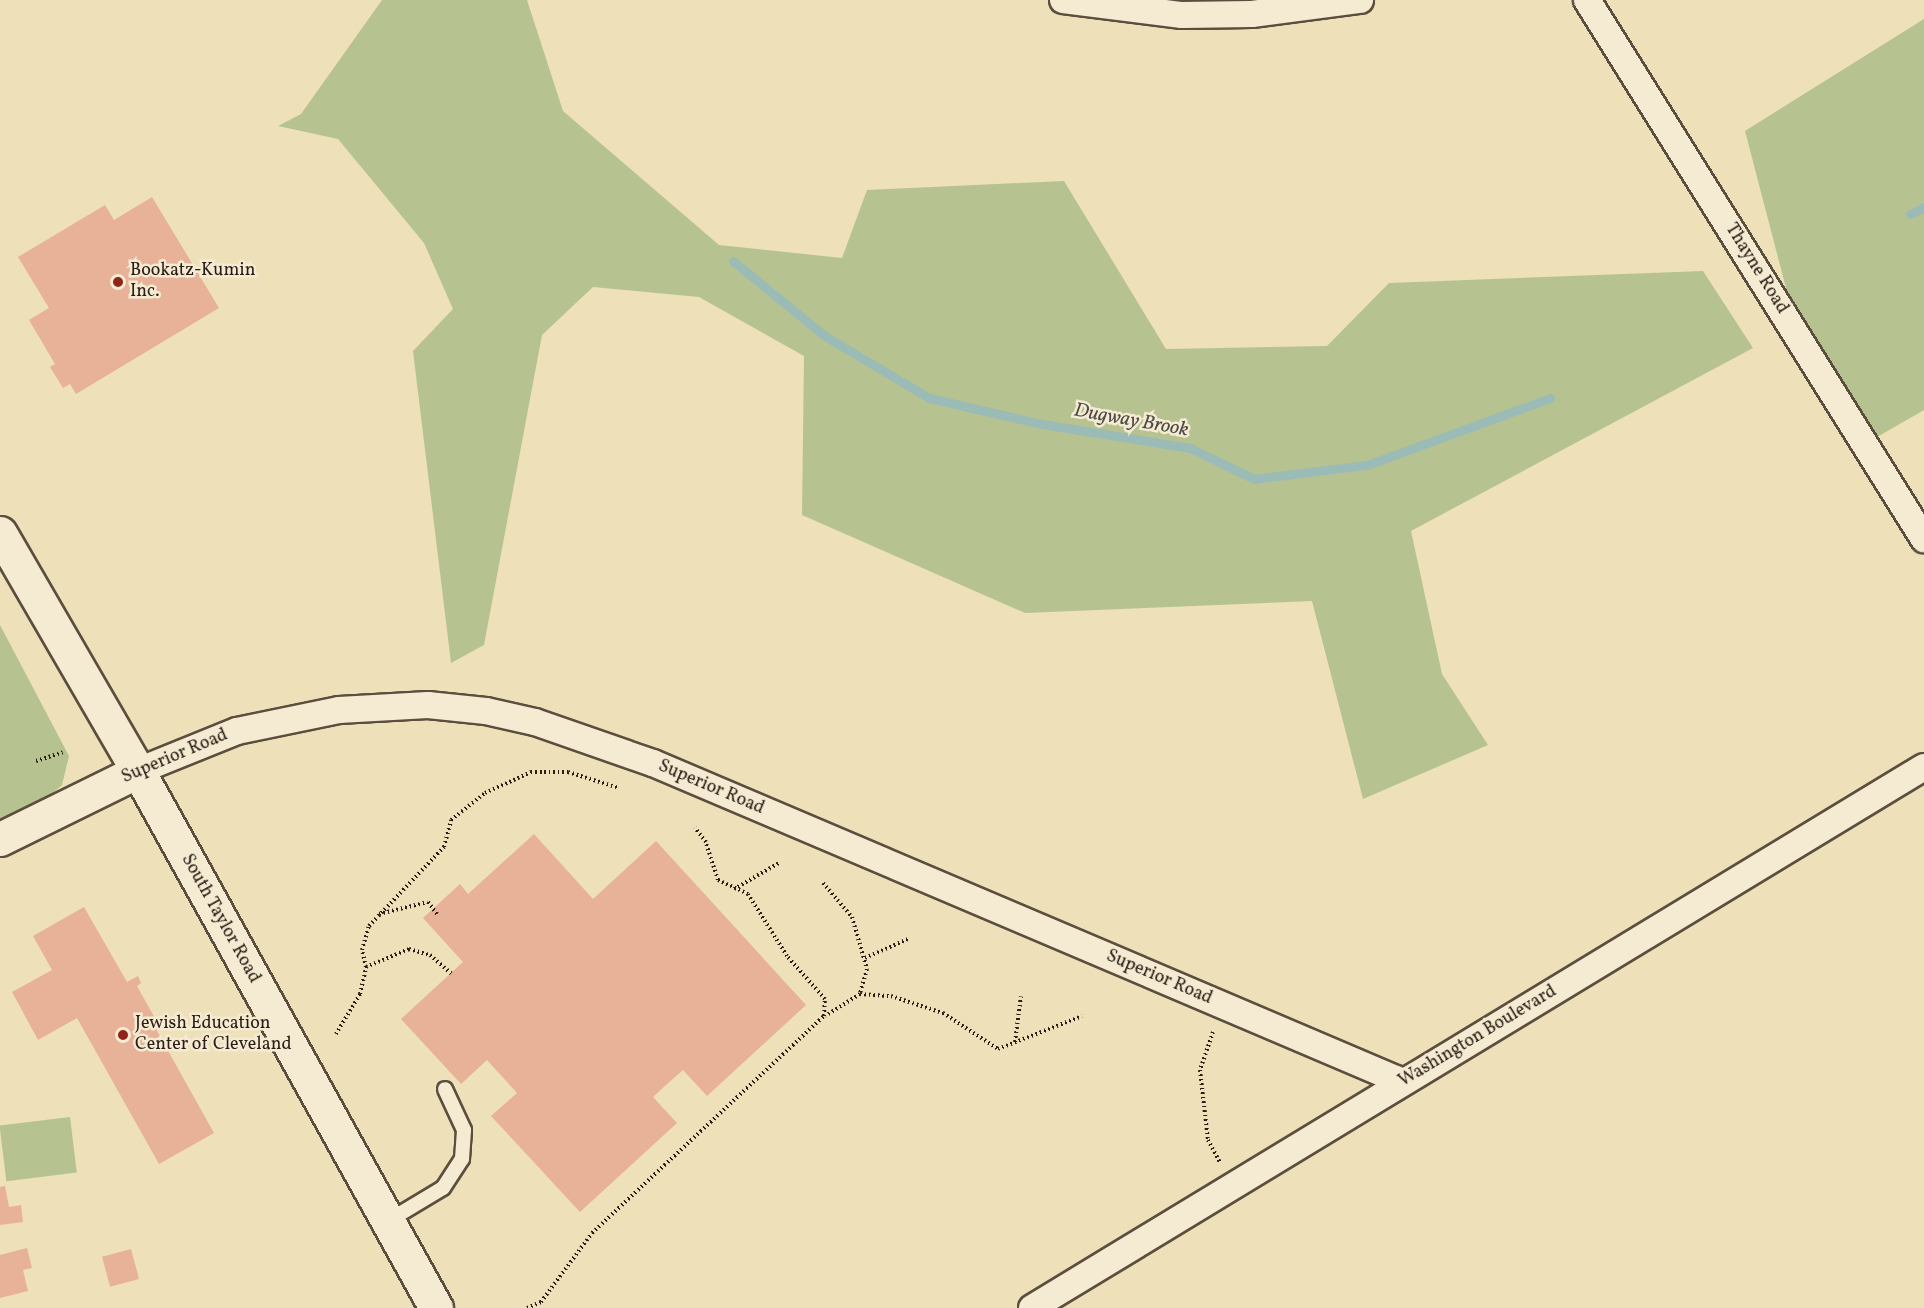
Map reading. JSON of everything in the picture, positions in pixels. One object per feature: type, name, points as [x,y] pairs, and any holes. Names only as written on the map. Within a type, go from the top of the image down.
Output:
[{"type":"main road","name":"South Taylor Road","points":[[0,533],[138,771],[436,1308]]},
{"type":"main road","name":"Superior Road","points":[[0,839],[138,771]]},
{"type":"street","points":[[1063,0],[1182,15],[1252,14],[1360,0]]},
{"type":"street","name":"Thayne Road","points":[[1587,0],[1924,539]]},
{"type":"street","name":"Superior Road","points":[[138,771],[237,731],[339,710],[428,705],[535,722],[653,763],[1403,1082]]},
{"type":"street","name":"Washington Boulevard","points":[[1032,1308],[1924,767]]},
{"type":"lane","points":[[388,1221],[442,1188],[462,1159],[464,1130],[445,1089]]},
{"type":"path","points":[[36,761],[63,752]]},
{"type":"path","points":[[336,1034],[360,994],[366,967],[362,950],[369,926],[444,847],[451,820],[485,793],[531,772],[568,772],[619,788]]},
{"type":"path","points":[[695,828],[706,842],[718,880],[733,889],[748,894],[787,956],[825,999],[824,1016]]},
{"type":"path","points":[[733,889],[779,863]]},
{"type":"path","points":[[823,883],[852,916],[867,969],[860,994]]},
{"type":"path","points":[[378,914],[428,902],[437,914]]},
{"type":"path","points":[[865,958],[908,939]]},
{"type":"path","points":[[366,967],[409,949],[430,955],[451,973]]},
{"type":"path","points":[[527,1308],[541,1302],[592,1233],[824,1016],[860,994],[891,996],[943,1013],[998,1049],[1082,1016]]},
{"type":"path","points":[[1015,1043],[1021,996]]},
{"type":"path","points":[[1214,1029],[1200,1070],[1208,1140],[1223,1169]]},
{"type":"green space","points":[[382,0],[527,0],[563,111],[719,245],[842,258],[867,190],[1064,181],[1166,349],[1327,346],[1389,283],[1703,271],[1753,348],[1411,531],[1442,674],[1488,745],[1363,799],[1312,601],[1025,613],[802,515],[804,356],[699,297],[593,287],[542,335],[484,645],[451,663],[413,351],[453,309],[424,243],[338,139],[278,126],[301,114]]},
{"type":"green space","points":[[1924,19],[1924,410],[1865,444],[1799,338],[1745,131]]},
{"type":"green space","points":[[0,625],[69,756],[62,785],[47,798],[0,819]]},
{"type":"green space","points":[[70,1117],[77,1173],[6,1181],[0,1126]]},
{"type":"building","name":"Bookatz-Kumin Inc.","points":[[152,197],[219,308],[76,394],[70,384],[63,388],[50,367],[55,364],[29,320],[49,308],[18,257],[105,205],[114,220]]},
{"type":"building","points":[[534,834],[593,899],[656,841],[806,1005],[707,1096],[683,1070],[666,1085],[653,1097],[677,1123],[580,1212],[491,1116],[517,1093],[487,1060],[461,1084],[401,1019],[463,962],[423,918],[460,884],[468,894]]},
{"type":"building","name":"Jewish Education Center of Cleveland","points":[[84,907],[127,982],[138,976],[141,983],[137,986],[161,1029],[157,1031],[214,1133],[159,1164],[77,1018],[38,1040],[12,992],[52,970],[33,936]]},
{"type":"building","points":[[5,1186],[9,1207],[21,1205],[23,1222],[0,1225],[0,1187]]},
{"type":"building","points":[[27,1248],[32,1268],[23,1270],[28,1291],[0,1298],[0,1255]]},
{"type":"building","points":[[131,1249],[139,1279],[110,1287],[102,1257]]},
{"type":"waterway","name":"Dugway Brook","points":[[1910,214],[1924,207]]},
{"type":"waterway","name":"Dugway Brook","points":[[733,261],[825,336],[929,398],[1042,424],[1190,448],[1254,479],[1367,465],[1550,398]]},
{"type":"place","name":"Bookatz-Kumin Inc.","points":[[118,282]]},
{"type":"place","name":"Jewish Education Center of Cleveland","points":[[123,1035]]}]
